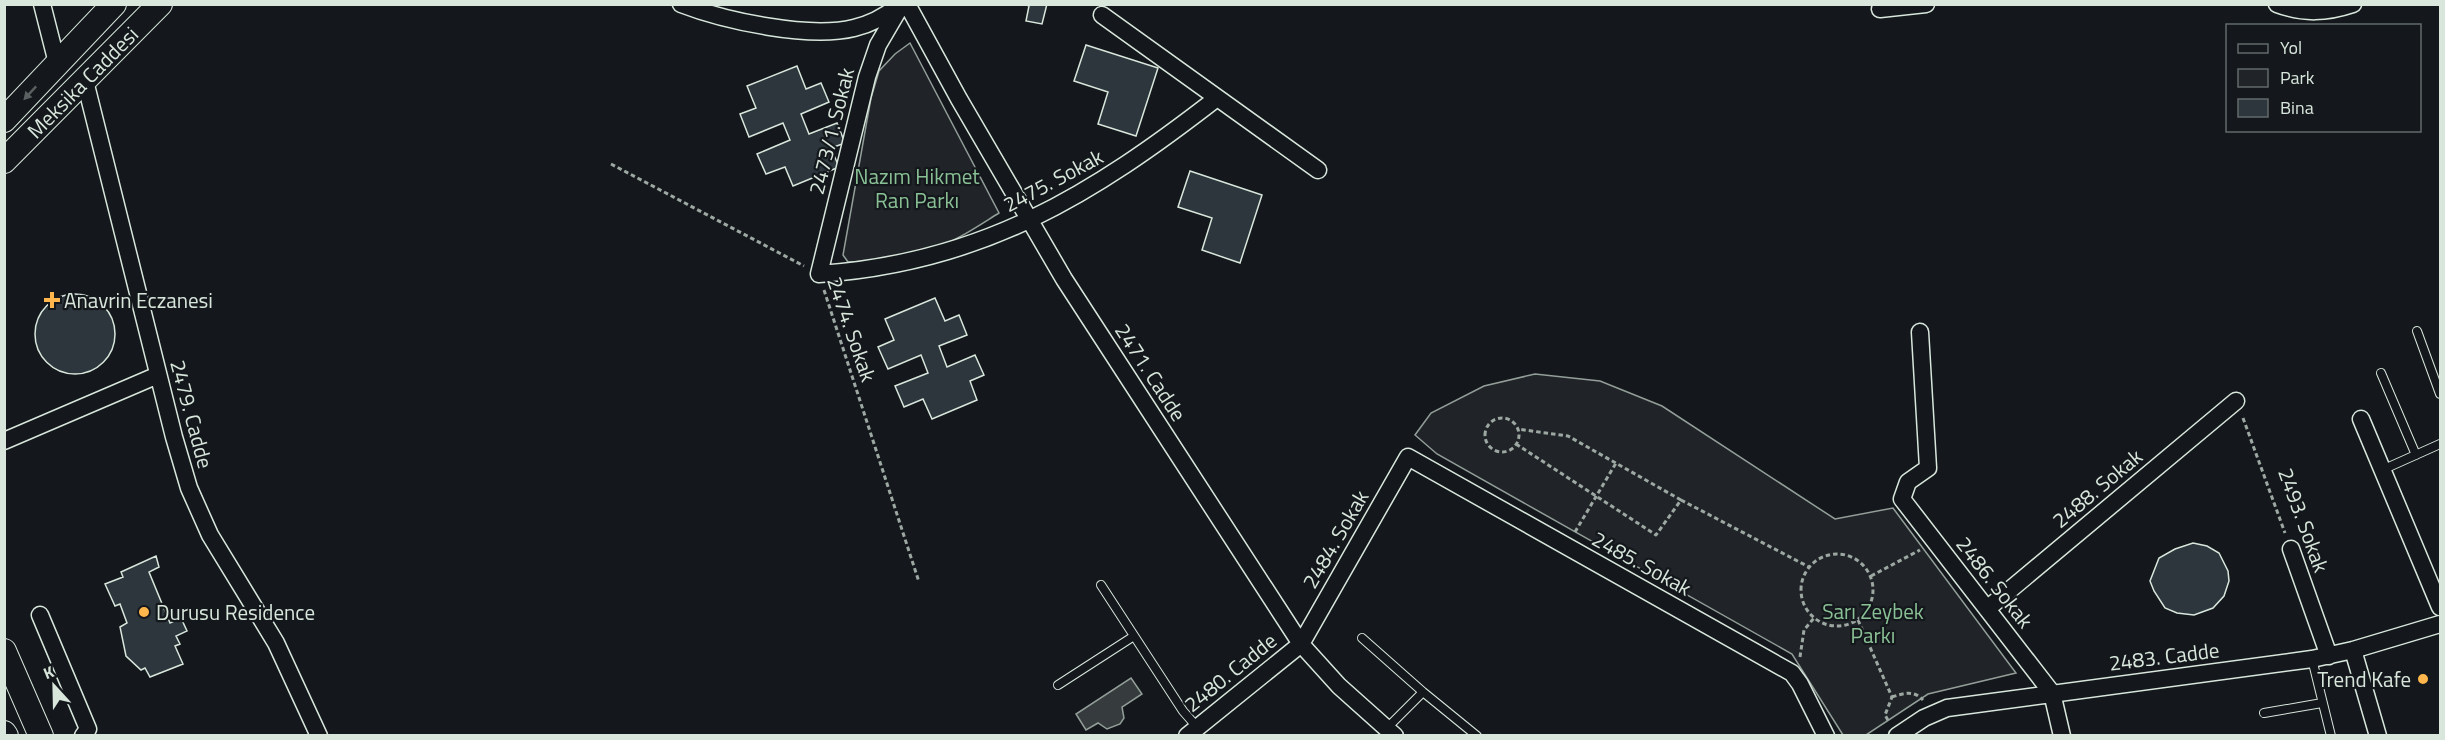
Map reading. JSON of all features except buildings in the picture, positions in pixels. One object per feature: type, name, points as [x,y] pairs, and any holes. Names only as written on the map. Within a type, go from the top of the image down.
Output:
[{"type":"main road","name":"Meksika Caddesi","points":[[4,120],[114,4]]},
{"type":"main road","name":"Meksika Caddesi","points":[[4,161],[160,4]]},
{"type":"main road","points":[[4,651],[41,735]]},
{"type":"street","points":[[42,4],[57,63]]},
{"type":"street","points":[[681,4],[709,14],[770,26],[831,30],[852,29],[872,22],[901,4]]},
{"type":"street","name":"2473/1. Sokak","points":[[819,274],[867,77],[878,45],[901,4]]},
{"type":"street","name":"2471. Cadde","points":[[908,4],[1029,220],[1112,354],[1301,644],[1339,686],[1391,732]]},
{"type":"street","points":[[1880,9],[1926,4]]},
{"type":"street","points":[[2277,4],[2293,10],[2330,12],[2352,4]]},
{"type":"street","points":[[1102,15],[1318,170]]},
{"type":"street","name":"2479. Cadde","points":[[85,81],[158,375],[189,488],[210,535],[276,643],[318,735]]},
{"type":"street","name":"2475. Sokak","points":[[819,274],[858,272],[940,255],[981,241],[1029,220],[1110,177],[1217,98]]},
{"type":"street","name":"2486. Sokak","points":[[1920,332],[1928,468],[1908,483],[1902,499],[2052,693]]},
{"type":"street","points":[[4,441],[158,375]]},
{"type":"street","name":"2488. Sokak","points":[[1987,609],[2236,401]]},
{"type":"street","points":[[2361,419],[2440,607]]},
{"type":"street","name":"2484. Sokak","points":[[1301,644],[1408,457]]},
{"type":"street","name":"2485. Sokak","points":[[1408,457],[1792,672]]},
{"type":"street","name":"2493. Sokak","points":[[2291,549],[2329,656]]},
{"type":"street","points":[[40,615],[88,729],[83,735]]},
{"type":"street","name":"2483. Cadde","points":[[1894,730],[1913,730],[1935,712],[2052,693],[2329,656],[2440,624]]},
{"type":"street","name":"2480. Cadde","points":[[1192,731],[1301,644]]},
{"type":"street","points":[[2353,650],[2378,735]]},
{"type":"street","points":[[1792,672],[1826,735]]},
{"type":"street","points":[[2052,693],[2062,735]]},
{"type":"lane","points":[[2417,331],[2440,394]]},
{"type":"lane","points":[[2381,373],[2416,455]]},
{"type":"lane","points":[[2382,470],[2440,444]]},
{"type":"lane","points":[[1101,585],[1183,711],[1192,731]]},
{"type":"lane","points":[[1058,685],[1134,636]]},
{"type":"lane","points":[[1362,638],[1423,692],[1477,735]]},
{"type":"lane","points":[[2312,659],[2331,735]]},
{"type":"lane","points":[[1391,732],[1423,692]]},
{"type":"lane","points":[[2264,713],[2322,703]]},
{"type":"path","name":"2474. Sokak","points":[[611,164],[819,274],[919,582]]},
{"type":"path","name":"2493. Sokak","points":[[2236,401],[2291,549]]},
{"type":"path","points":[[1499,418],[1510,421],[1517,429],[1516,444],[1508,451],[1497,451],[1488,445],[1485,434],[1489,424],[1499,418]]},
{"type":"path","points":[[1517,429],[1568,436],[1681,500],[1809,567]]},
{"type":"path","points":[[1516,444],[1656,535],[1681,500]]},
{"type":"path","points":[[1566,546],[1616,463]]},
{"type":"path","points":[[1871,576],[1935,542]]},
{"type":"path","points":[[1830,554],[1843,554],[1855,558],[1865,566],[1871,576],[1874,588],[1872,600],[1867,611],[1858,620],[1847,625],[1824,624],[1806,609],[1802,599],[1803,576],[1819,558],[1830,554]]},
{"type":"path","points":[[1792,672],[1802,653],[1804,630],[1814,618]]},
{"type":"path","points":[[1858,620],[1892,698]]},
{"type":"path","points":[[1894,730],[1885,715],[1892,698],[1904,693],[1918,694],[1935,712]]},
{"type":"green space","name":"Nazım Hikmet Ran Parkı","points":[[910,43],[999,213],[957,238],[930,250],[889,259],[848,262],[843,255],[871,98],[879,71],[895,54]]},
{"type":"green space","name":"Sarı Zeybek Parkı","points":[[1535,374],[1600,381],[1662,406],[1835,519],[1893,508],[2016,673],[1928,694],[1866,735],[1843,735],[1792,654],[1437,454],[1415,435],[1431,413],[1484,386]]},
{"type":"shaded area","points":[[1131,678],[1142,694],[1122,707],[1124,718],[1120,724],[1107,729],[1098,723],[1086,730],[1076,714]]},
{"type":"place","name":"Anavrin Eczanesi","points":[[52,300]]},
{"type":"place","name":"Durusu Residence","points":[[144,612]]},
{"type":"place","name":"Trend Kafe","points":[[2423,679]]}]
